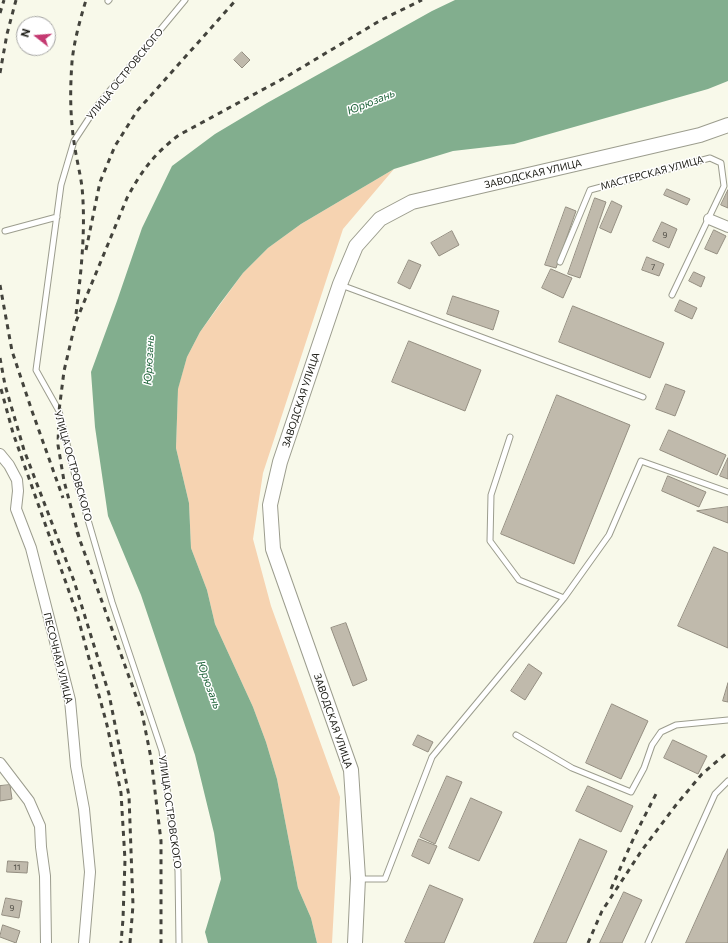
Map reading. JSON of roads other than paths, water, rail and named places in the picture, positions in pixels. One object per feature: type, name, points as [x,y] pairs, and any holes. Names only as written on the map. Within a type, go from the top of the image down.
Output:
[{"type":"street","name":"ЗАВОДСКАЯ УЛИЦА","points":[[355,943],[358,878],[351,770],[273,549],[270,505],[280,462],[340,284],[356,246],[380,219],[412,202],[700,135],[728,125]]},
{"type":"street","points":[[709,218],[728,227]]},
{"type":"street","name":"ПЕСОЧНАЯ УЛИЦА","points":[[0,454],[9,465],[17,480],[18,491],[16,509],[31,548],[70,700],[76,766],[84,809],[90,872],[84,943]]},
{"type":"street","points":[[0,763],[29,801],[40,826],[45,876],[46,943]]},
{"type":"lane","name":"УЛИЦА ОСТРОВСКОГО","points":[[179,943],[178,872],[162,751],[112,602],[58,411],[36,370],[62,185],[74,141],[97,106],[185,0]]},
{"type":"lane","name":"МАСТЕРСКАЯ УЛИЦА","points":[[560,262],[590,190],[710,158],[721,163],[724,186],[672,295]]},
{"type":"lane","points":[[5,231],[57,217]]},
{"type":"lane","points":[[340,284],[643,397]]},
{"type":"lane","points":[[510,437],[491,495],[490,541],[519,580],[564,598]]},
{"type":"lane","points":[[358,878],[385,879],[432,757],[564,598],[609,535],[641,461],[728,492]]},
{"type":"lane","points":[[516,735],[572,768],[630,792],[644,768],[652,745],[661,732],[676,725],[728,720]]},
{"type":"lane","points":[[648,943],[716,794],[728,781]]},
{"type":"water","name":"Юрюзань","points":[[455,0],[728,0],[728,81],[708,89],[514,144],[453,151],[394,169],[301,224],[268,248],[243,273],[200,332],[187,357],[178,389],[176,448],[189,503],[191,548],[207,590],[215,624],[253,707],[266,742],[277,779],[298,888],[311,918],[317,943],[208,943],[205,932],[221,879],[214,833],[195,755],[141,595],[108,516],[95,427],[91,372],[142,228],[172,166],[215,134],[267,103],[432,11]]},
{"type":"railway","points":[[0,13],[4,0]]},
{"type":"railway","points":[[0,73],[7,34],[16,0]]},
{"type":"railway","points":[[76,314],[81,267],[83,203],[72,122],[71,82],[74,46],[86,0]]},
{"type":"railway","points":[[86,250],[100,182],[115,146],[137,111],[236,0]]},
{"type":"railway","points":[[79,537],[64,481],[58,445],[59,411],[64,371],[75,324],[127,198],[138,179],[149,163],[162,149],[179,135],[286,77],[381,20],[422,0]]},
{"type":"railway","points":[[0,285],[12,351],[63,498]]},
{"type":"railway","points":[[0,358],[5,385],[24,450],[74,581],[109,694],[129,796],[133,905],[130,943]]},
{"type":"railway","points":[[1,389],[13,433],[77,614],[107,725],[121,793],[125,860],[121,943]]},
{"type":"railway","points":[[77,532],[142,713],[151,758],[161,841],[161,943]]},
{"type":"railway","points":[[588,943],[602,911],[642,850],[702,774],[728,752]]},
{"type":"railway","points":[[611,889],[635,835],[657,792]]}]
